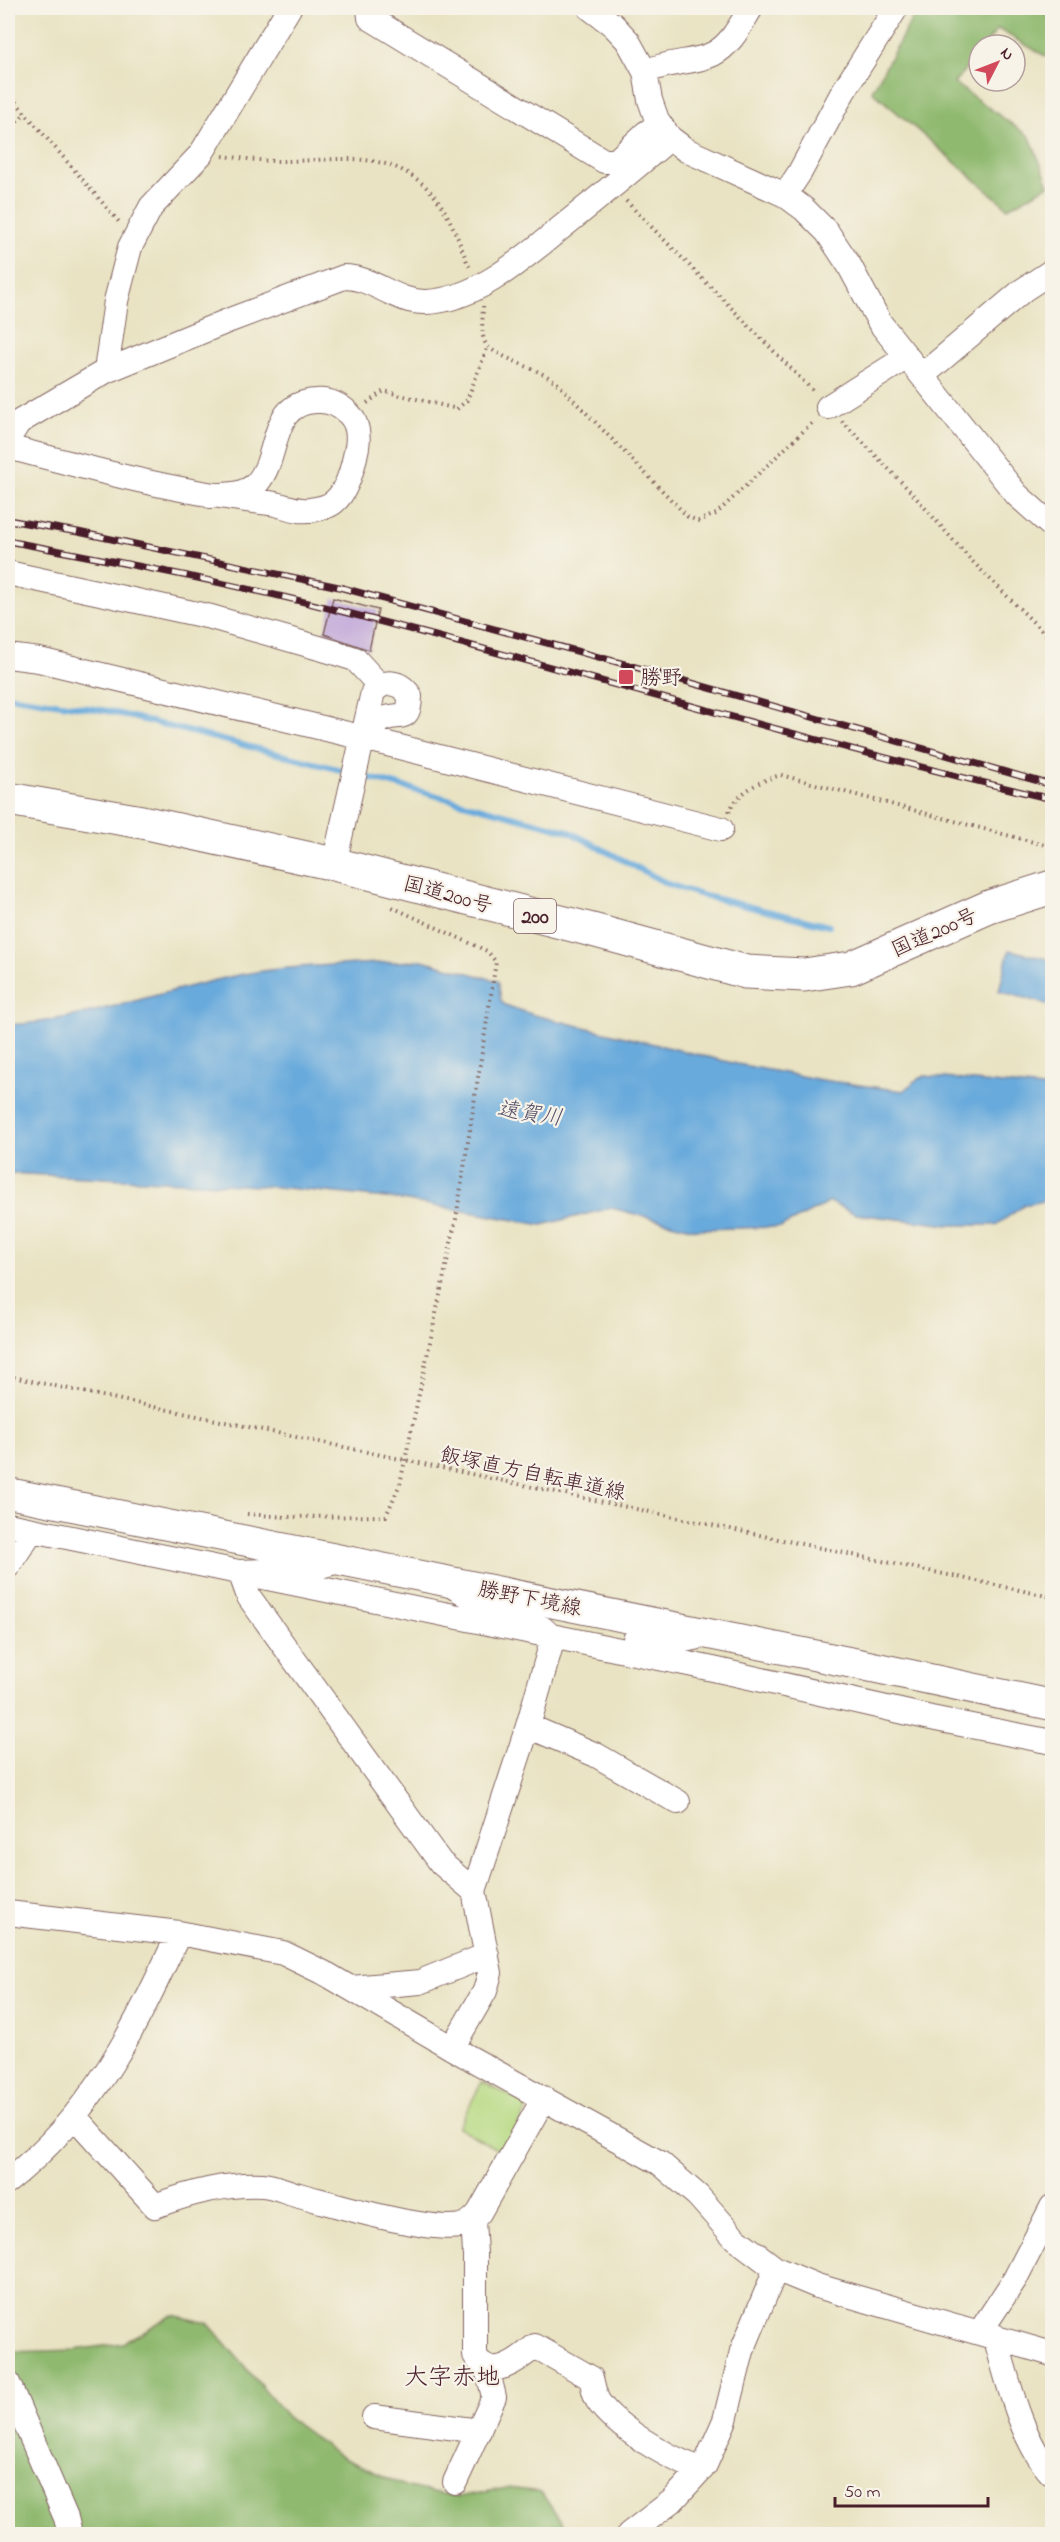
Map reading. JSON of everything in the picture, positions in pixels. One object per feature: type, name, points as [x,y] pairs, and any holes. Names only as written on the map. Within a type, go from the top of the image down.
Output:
[{"type":"highway","name":"国道200号","points":[[8,799],[142,822],[334,864],[597,930],[746,972],[804,975],[851,968],[989,907],[1053,887]]},
{"type":"main road","name":"勝野下境線","points":[[8,1493],[710,1634],[1053,1706]]},
{"type":"street","points":[[106,371],[116,301],[134,240],[151,207],[201,154],[289,8]]},
{"type":"street","points":[[369,8],[370,18],[604,161],[616,161],[646,133],[665,131]]},
{"type":"street","points":[[590,8],[613,25],[628,41],[645,72],[650,100],[665,131],[686,150],[785,195],[804,209],[827,232],[880,323],[1017,495],[1053,526]]},
{"type":"street","points":[[645,72],[657,66],[712,54],[732,38],[751,8]]},
{"type":"street","points":[[785,195],[843,92],[896,8]]},
{"type":"street","points":[[8,439],[19,422],[106,371],[230,320],[344,277],[356,277],[407,301],[442,301],[478,287],[523,258],[613,187],[665,131]]},
{"type":"street","points":[[923,375],[1023,290],[1052,273]]},
{"type":"street","points":[[828,407],[907,357]]},
{"type":"street","points":[[8,447],[117,477],[210,495],[308,511],[335,502],[343,492],[359,437],[354,419],[343,408],[327,400],[307,401],[291,409],[282,420],[265,470],[257,483],[241,493],[210,495]]},
{"type":"street","points":[[8,573],[211,618],[333,652],[355,659],[379,685]]},
{"type":"street","points":[[8,656],[39,660],[364,738],[721,829]]},
{"type":"street","points":[[334,864],[373,692],[379,685],[388,683],[402,688],[410,696],[410,707],[406,714],[400,718],[383,719],[364,738]]},
{"type":"street","points":[[8,1519],[57,1521],[110,1515]]},
{"type":"street","points":[[8,1525],[1053,1742]]},
{"type":"street","points":[[8,1566],[32,1530]]},
{"type":"street","points":[[240,1572],[310,1569],[341,1560]]},
{"type":"street","points":[[240,1572],[249,1597],[441,1863],[474,1891]]},
{"type":"street","points":[[442,1580],[484,1605],[542,1628],[564,1640],[595,1636],[671,1643],[710,1634]]},
{"type":"street","points":[[453,2048],[485,1991],[490,1973],[474,1891],[528,1726],[564,1640]]},
{"type":"street","points":[[528,1726],[596,1755],[678,1802]]},
{"type":"street","points":[[8,1913],[179,1933],[283,1953],[351,1988],[453,2048],[660,2163],[698,2196],[735,2238],[776,2268],[817,2286],[1053,2354]]},
{"type":"street","points":[[8,2181],[75,2117],[110,2069],[140,2018],[179,1933]]},
{"type":"street","points":[[351,1988],[420,1982],[487,1955]]},
{"type":"street","points":[[75,2117],[155,2206],[186,2194],[223,2187],[264,2185],[393,2218],[443,2227],[463,2225],[480,2213],[544,2098]]},
{"type":"street","points":[[1053,2206],[987,2334],[1041,2462],[1053,2474]]},
{"type":"street","points":[[455,2482],[494,2397],[487,2368],[479,2362],[475,2355],[473,2220]]},
{"type":"street","points":[[628,2535],[672,2501],[702,2469],[725,2420],[742,2351],[776,2268]]},
{"type":"street","points":[[487,2368],[510,2366],[535,2346],[591,2378],[597,2400],[610,2414],[647,2443],[682,2464],[702,2469]]},
{"type":"street","points":[[8,2383],[66,2518],[70,2535]]},
{"type":"street","points":[[374,2417],[479,2431]]},
{"type":"path","points":[[8,93],[134,240]]},
{"type":"path","points":[[8,129],[25,114]]},
{"type":"path","points":[[201,154],[277,161],[372,159],[403,170],[430,191],[445,213],[483,296],[483,336],[488,346],[494,351],[547,375],[557,383],[599,423],[688,517],[698,521],[716,514],[828,407]]},
{"type":"path","points":[[628,204],[911,492],[968,557],[1053,641]]},
{"type":"path","points":[[350,415],[384,392],[457,409],[467,400],[488,346]]},
{"type":"path","points":[[721,829],[734,801],[765,780],[781,775],[1053,847]]},
{"type":"path","points":[[241,1514],[286,1517],[386,1516],[400,1484],[456,1219],[496,963],[487,951],[385,904]]},
{"type":"path","name":"飯塚直方自転車道線","points":[[8,1376],[1053,1597]]},
{"type":"green space","points":[[918,8],[1052,8],[1052,60],[1027,46],[1027,33],[1005,33],[998,29],[995,33],[967,33],[967,67],[954,83],[1030,137],[1049,185],[1008,208],[872,91]]},
{"type":"green space","points":[[482,2082],[529,2105],[503,2153],[458,2127]]},
{"type":"green space","points":[[172,2315],[208,2323],[289,2419],[341,2457],[407,2487],[458,2497],[507,2488],[541,2492],[569,2534],[8,2534],[8,2352],[75,2350],[123,2343]]},
{"type":"water","points":[[1009,950],[1052,960],[1052,1009],[1050,1005],[999,991]]},
{"type":"water","name":"遠賀川","points":[[422,960],[498,981],[501,1001],[505,1005],[534,1015],[737,1064],[822,1080],[904,1091],[916,1080],[925,1076],[1052,1089],[1052,1199],[1025,1205],[996,1225],[949,1225],[856,1214],[830,1202],[781,1227],[695,1229],[611,1208],[542,1225],[396,1199],[276,1187],[8,1173],[8,1025],[97,1011],[214,980],[266,970]]},
{"type":"building","points":[[333,598],[378,610],[369,650],[324,634]]},
{"type":"waterway","points":[[8,696],[108,711],[349,772]]},
{"type":"waterway","points":[[359,775],[568,831],[668,884],[701,895],[829,926]]},
{"type":"railway","points":[[8,520],[78,532],[339,587],[628,665],[1052,785]]},
{"type":"railway","points":[[8,541],[255,590],[426,633],[783,731],[1052,799]]},
{"type":"place","name":"勝野","points":[[626,677]]},
{"type":"district","name":"大字赤地","points":[[452,2376]]}]
